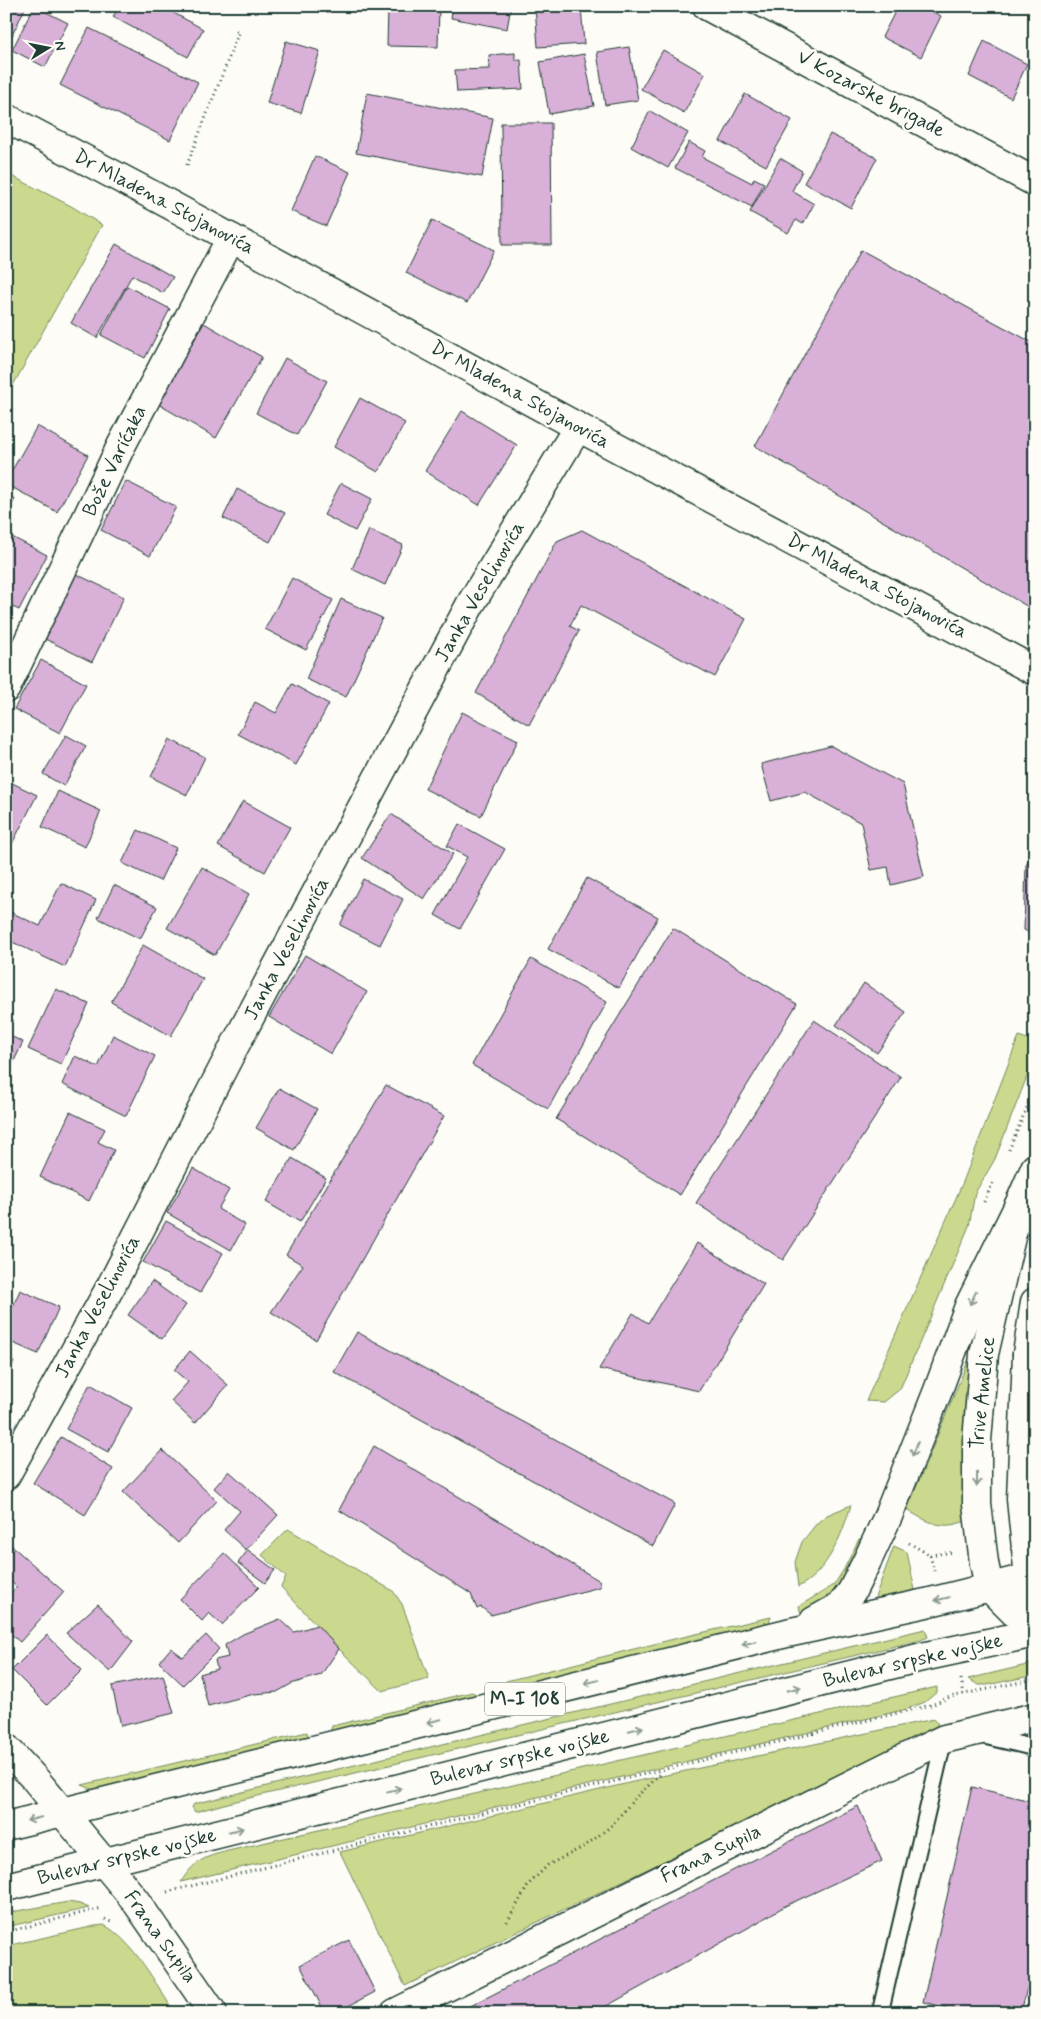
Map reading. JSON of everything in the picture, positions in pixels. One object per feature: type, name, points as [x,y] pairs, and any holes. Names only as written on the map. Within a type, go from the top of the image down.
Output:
[{"type":"main road","name":"V Kozarske brigade","points":[[707,6],[1035,182]]},
{"type":"main road","name":"Dr Mladena Stojanovića","points":[[6,118],[1035,671]]},
{"type":"main road","name":"Bože Varićaka","points":[[6,688],[121,446],[231,238]]},
{"type":"main road","name":"Janka Veselinovića","points":[[6,1475],[111,1286],[234,1047],[470,605],[578,427]]},
{"type":"main road","name":"Trive Amelice","points":[[989,1587],[984,1563],[977,1504],[977,1441],[984,1354],[1018,1207],[1035,1168]]},
{"type":"main road","points":[[787,1633],[841,1606],[852,1591],[888,1516],[970,1306],[1018,1207]]},
{"type":"main road","name":"Trive Amelice","points":[[969,1646],[1025,1618],[1024,1594],[1032,1577],[1021,1499],[1027,1354],[1035,1302]]},
{"type":"main road","points":[[1027,1354],[1035,1404]]},
{"type":"main road","name":"M-I 108","points":[[6,1826],[787,1633],[934,1601],[1032,1577]]},
{"type":"main road","points":[[989,1587],[1025,1618]]},
{"type":"main road","name":"Bulevar srpske vojske","points":[[6,1887],[969,1646],[1035,1633]]},
{"type":"main road","name":"Frana Supila","points":[[395,2013],[894,1763],[956,1736],[1035,1717]]},
{"type":"main road","name":"Frana Supila","points":[[6,1748],[104,1863],[155,1927],[213,2013]]},
{"type":"lane","points":[[880,2013],[956,1736],[1035,1748]]},
{"type":"path","points":[[187,166],[239,32],[234,30]]},
{"type":"path","points":[[181,1888],[496,1809],[931,1705],[950,1697],[1035,1679]]},
{"type":"path","points":[[961,1681],[964,1694]]},
{"type":"path","points":[[505,1926],[528,1884],[548,1865],[585,1846],[610,1827],[636,1797],[661,1774]]},
{"type":"path","points":[[6,1932],[90,1912]]},
{"type":"green space","points":[[6,173],[71,206],[102,225],[6,398]]},
{"type":"green space","points":[[1019,1036],[1035,1042],[1035,1056],[995,1159],[975,1193],[969,1226],[900,1389],[884,1402],[866,1401],[963,1182]]},
{"type":"green space","points":[[972,1351],[968,1520],[951,1525],[936,1524],[907,1510]]},
{"type":"green space","points":[[851,1505],[838,1540],[826,1562],[818,1572],[798,1587],[795,1562],[802,1542],[817,1523],[827,1515]]},
{"type":"green space","points":[[288,1529],[393,1591],[402,1604],[429,1679],[382,1691],[339,1649],[281,1587],[286,1577],[262,1555]]},
{"type":"green space","points":[[865,1537],[852,1580],[802,1618],[799,1606],[834,1585],[859,1539]]},
{"type":"green space","points":[[894,1546],[907,1552],[916,1595],[874,1600]]},
{"type":"green space","points":[[771,1617],[767,1627],[514,1690],[508,1687],[506,1681],[674,1639]]},
{"type":"green space","points":[[925,1629],[928,1637],[921,1640],[195,1812],[192,1807],[194,1804],[275,1784]]},
{"type":"green space","points":[[1035,1663],[1035,1675],[987,1685],[979,1685],[968,1679]]},
{"type":"green space","points":[[937,1687],[937,1692],[925,1702],[907,1709],[181,1882],[190,1869],[212,1855]]},
{"type":"green space","points":[[472,1692],[476,1694],[474,1698],[330,1732],[332,1726]]},
{"type":"green space","points":[[934,1719],[937,1722],[938,1729],[405,1986],[340,1852],[633,1782]]},
{"type":"green space","points":[[307,1732],[309,1740],[96,1791],[82,1785]]},
{"type":"green space","points":[[68,1902],[89,1908],[6,1927],[6,1913]]},
{"type":"green space","points":[[104,1925],[125,1941],[134,1952],[175,2013],[6,2013],[6,1946]]},
{"type":"building","points":[[6,6],[26,6],[6,48]]},
{"type":"building","points":[[34,6],[68,23],[45,67],[12,50]]},
{"type":"building","points":[[119,6],[161,6],[203,29],[188,57],[113,17]]},
{"type":"building","points":[[388,6],[439,6],[438,47],[387,46]]},
{"type":"building","points":[[453,6],[511,6],[507,29],[451,18]]},
{"type":"building","points":[[535,6],[581,6],[584,44],[538,47]]},
{"type":"building","points":[[898,6],[922,6],[941,16],[921,57],[882,37]]},
{"type":"building","points":[[89,28],[198,82],[170,140],[60,85]]},
{"type":"building","points":[[286,41],[320,51],[301,113],[267,103]]},
{"type":"building","points":[[984,41],[1027,64],[1011,98],[969,76]]},
{"type":"building","points":[[629,47],[638,100],[605,105],[597,52]]},
{"type":"building","points":[[663,50],[705,74],[684,113],[641,89]]},
{"type":"building","points":[[515,53],[515,60],[521,60],[523,89],[457,92],[455,70],[490,69],[489,55]]},
{"type":"building","points":[[584,54],[594,106],[549,114],[540,62]]},
{"type":"building","points":[[367,93],[493,118],[482,177],[356,153]]},
{"type":"building","points":[[745,94],[792,120],[766,166],[720,141]]},
{"type":"building","points":[[650,111],[688,133],[668,168],[631,147]]},
{"type":"building","points":[[501,123],[551,123],[552,245],[502,245]]},
{"type":"building","points":[[830,134],[877,158],[851,208],[804,183]]},
{"type":"building","points":[[689,142],[705,151],[702,157],[752,183],[754,178],[764,183],[752,207],[675,168]]},
{"type":"building","points":[[315,156],[350,172],[326,226],[291,211]]},
{"type":"building","points":[[780,158],[802,171],[792,191],[814,204],[803,224],[796,220],[788,233],[750,212]]},
{"type":"building","points":[[432,220],[494,250],[467,303],[406,273]]},
{"type":"building","points":[[116,244],[173,277],[163,293],[132,275],[97,338],[71,323]]},
{"type":"building","points":[[861,250],[1035,344],[1035,611],[755,446]]},
{"type":"building","points":[[127,286],[170,309],[145,358],[101,335]]},
{"type":"building","points":[[204,323],[262,357],[216,438],[158,404]]},
{"type":"building","points":[[285,358],[327,381],[297,435],[256,413]]},
{"type":"building","points":[[360,398],[405,423],[378,472],[334,447]]},
{"type":"building","points":[[462,411],[517,445],[479,505],[425,471]]},
{"type":"building","points":[[37,426],[88,455],[57,512],[6,484]]},
{"type":"building","points":[[126,481],[176,507],[150,556],[101,530]]},
{"type":"building","points":[[341,483],[372,499],[355,531],[324,515]]},
{"type":"building","points":[[237,489],[285,513],[270,542],[223,518]]},
{"type":"building","points":[[6,495],[15,499],[6,517]]},
{"type":"building","points":[[369,530],[403,545],[385,585],[352,569]]},
{"type":"building","points":[[582,530],[746,619],[715,677],[581,605],[570,626],[579,631],[529,725],[476,693],[557,541]]},
{"type":"building","points":[[6,534],[47,555],[19,610],[6,604]]},
{"type":"building","points":[[76,574],[124,597],[92,662],[45,639]]},
{"type":"building","points":[[292,578],[333,600],[306,650],[265,629]]},
{"type":"building","points":[[341,599],[382,618],[346,697],[306,679]]},
{"type":"building","points":[[41,660],[86,684],[60,733],[14,709]]},
{"type":"building","points":[[292,684],[329,704],[296,765],[238,734],[255,702],[276,713]]},
{"type":"building","points":[[462,712],[518,740],[481,816],[425,789]]},
{"type":"building","points":[[66,735],[86,746],[64,786],[43,774]]},
{"type":"building","points":[[169,739],[205,757],[187,795],[151,777]]},
{"type":"building","points":[[831,746],[903,784],[924,877],[891,885],[888,867],[871,870],[861,823],[805,792],[771,801],[761,764]]},
{"type":"building","points":[[6,780],[37,795],[12,844],[6,842]]},
{"type":"building","points":[[58,791],[101,811],[85,847],[42,827]]},
{"type":"building","points":[[243,801],[290,827],[265,872],[218,846]]},
{"type":"building","points":[[391,814],[453,854],[424,899],[362,858]]},
{"type":"building","points":[[459,824],[505,849],[460,929],[435,915],[467,857],[447,846]]},
{"type":"building","points":[[138,830],[176,848],[160,881],[122,863]]},
{"type":"building","points":[[1035,846],[1035,935],[1024,930],[1026,865]]},
{"type":"building","points":[[202,867],[249,894],[215,955],[167,928]]},
{"type":"building","points":[[587,878],[658,917],[619,988],[548,949]]},
{"type":"building","points":[[363,879],[403,899],[380,945],[340,925]]},
{"type":"building","points":[[61,883],[96,900],[65,967],[6,939],[6,910],[40,926]]},
{"type":"building","points":[[114,885],[157,907],[140,939],[98,918]]},
{"type":"building","points":[[673,928],[797,1004],[680,1195],[556,1119]]},
{"type":"building","points":[[143,945],[203,979],[171,1036],[111,1002]]},
{"type":"building","points":[[305,955],[367,992],[331,1054],[269,1017]]},
{"type":"building","points":[[531,959],[607,1002],[548,1109],[472,1065]]},
{"type":"building","points":[[864,983],[906,1012],[877,1053],[836,1025]]},
{"type":"building","points":[[56,989],[89,1004],[61,1064],[28,1049]]},
{"type":"building","points":[[814,1020],[901,1077],[783,1260],[696,1203]]},
{"type":"building","points":[[6,1034],[23,1042],[6,1078]]},
{"type":"building","points":[[113,1035],[155,1056],[126,1116],[62,1084],[75,1056],[98,1067]]},
{"type":"building","points":[[386,1085],[444,1116],[316,1340],[271,1312],[303,1265],[286,1255]]},
{"type":"building","points":[[279,1088],[317,1109],[294,1150],[256,1128]]},
{"type":"building","points":[[70,1112],[105,1129],[98,1142],[114,1150],[89,1201],[40,1177]]},
{"type":"building","points":[[292,1158],[326,1178],[300,1222],[266,1202]]},
{"type":"building","points":[[193,1168],[229,1190],[218,1209],[245,1225],[231,1250],[167,1213]]},
{"type":"building","points":[[166,1221],[223,1253],[200,1293],[143,1262]]},
{"type":"building","points":[[697,1243],[764,1284],[699,1391],[599,1369],[633,1313],[648,1323]]},
{"type":"building","points":[[152,1281],[186,1305],[162,1339],[128,1315]]},
{"type":"building","points":[[20,1290],[59,1307],[38,1354],[6,1340],[6,1322]]},
{"type":"building","points":[[357,1332],[675,1504],[653,1546],[334,1372]]},
{"type":"building","points":[[190,1351],[228,1385],[195,1423],[171,1401],[188,1382],[174,1370]]},
{"type":"building","points":[[6,1358],[14,1362],[6,1377]]},
{"type":"building","points":[[90,1384],[132,1408],[108,1452],[66,1429]]},
{"type":"building","points":[[61,1437],[113,1469],[85,1515],[33,1483]]},
{"type":"building","points":[[374,1446],[600,1581],[600,1587],[491,1615],[481,1607],[477,1609],[471,1594],[339,1510]]},
{"type":"building","points":[[162,1450],[217,1501],[178,1543],[123,1492]]},
{"type":"building","points":[[229,1471],[278,1515],[246,1550],[224,1530],[240,1511],[214,1488]]},
{"type":"building","points":[[12,1546],[64,1592],[20,1642],[6,1630],[6,1598],[17,1587],[6,1578],[6,1552]]},
{"type":"building","points":[[248,1550],[275,1570],[265,1583],[238,1563]]},
{"type":"building","points":[[224,1553],[259,1587],[222,1625],[209,1613],[202,1621],[180,1599]]},
{"type":"building","points":[[98,1604],[133,1642],[110,1672],[66,1633]]},
{"type":"building","points":[[280,1619],[294,1632],[317,1625],[339,1649],[321,1675],[291,1684],[277,1692],[254,1694],[208,1706],[200,1674],[217,1669],[215,1660],[228,1657],[225,1645],[243,1634]]},
{"type":"building","points":[[47,1635],[82,1670],[47,1705],[12,1670]]},
{"type":"building","points":[[206,1635],[219,1649],[183,1685],[159,1662],[171,1648],[183,1657]]},
{"type":"building","points":[[163,1675],[174,1713],[121,1726],[112,1686]]},
{"type":"building","points":[[972,1787],[1035,1802],[1035,1955],[1021,2013],[968,2013],[923,2002]]},
{"type":"building","points":[[858,1806],[882,1861],[783,1907],[594,2013],[457,2013]]},
{"type":"building","points":[[349,1940],[375,1992],[335,2013],[325,2013],[300,1965]]}]
